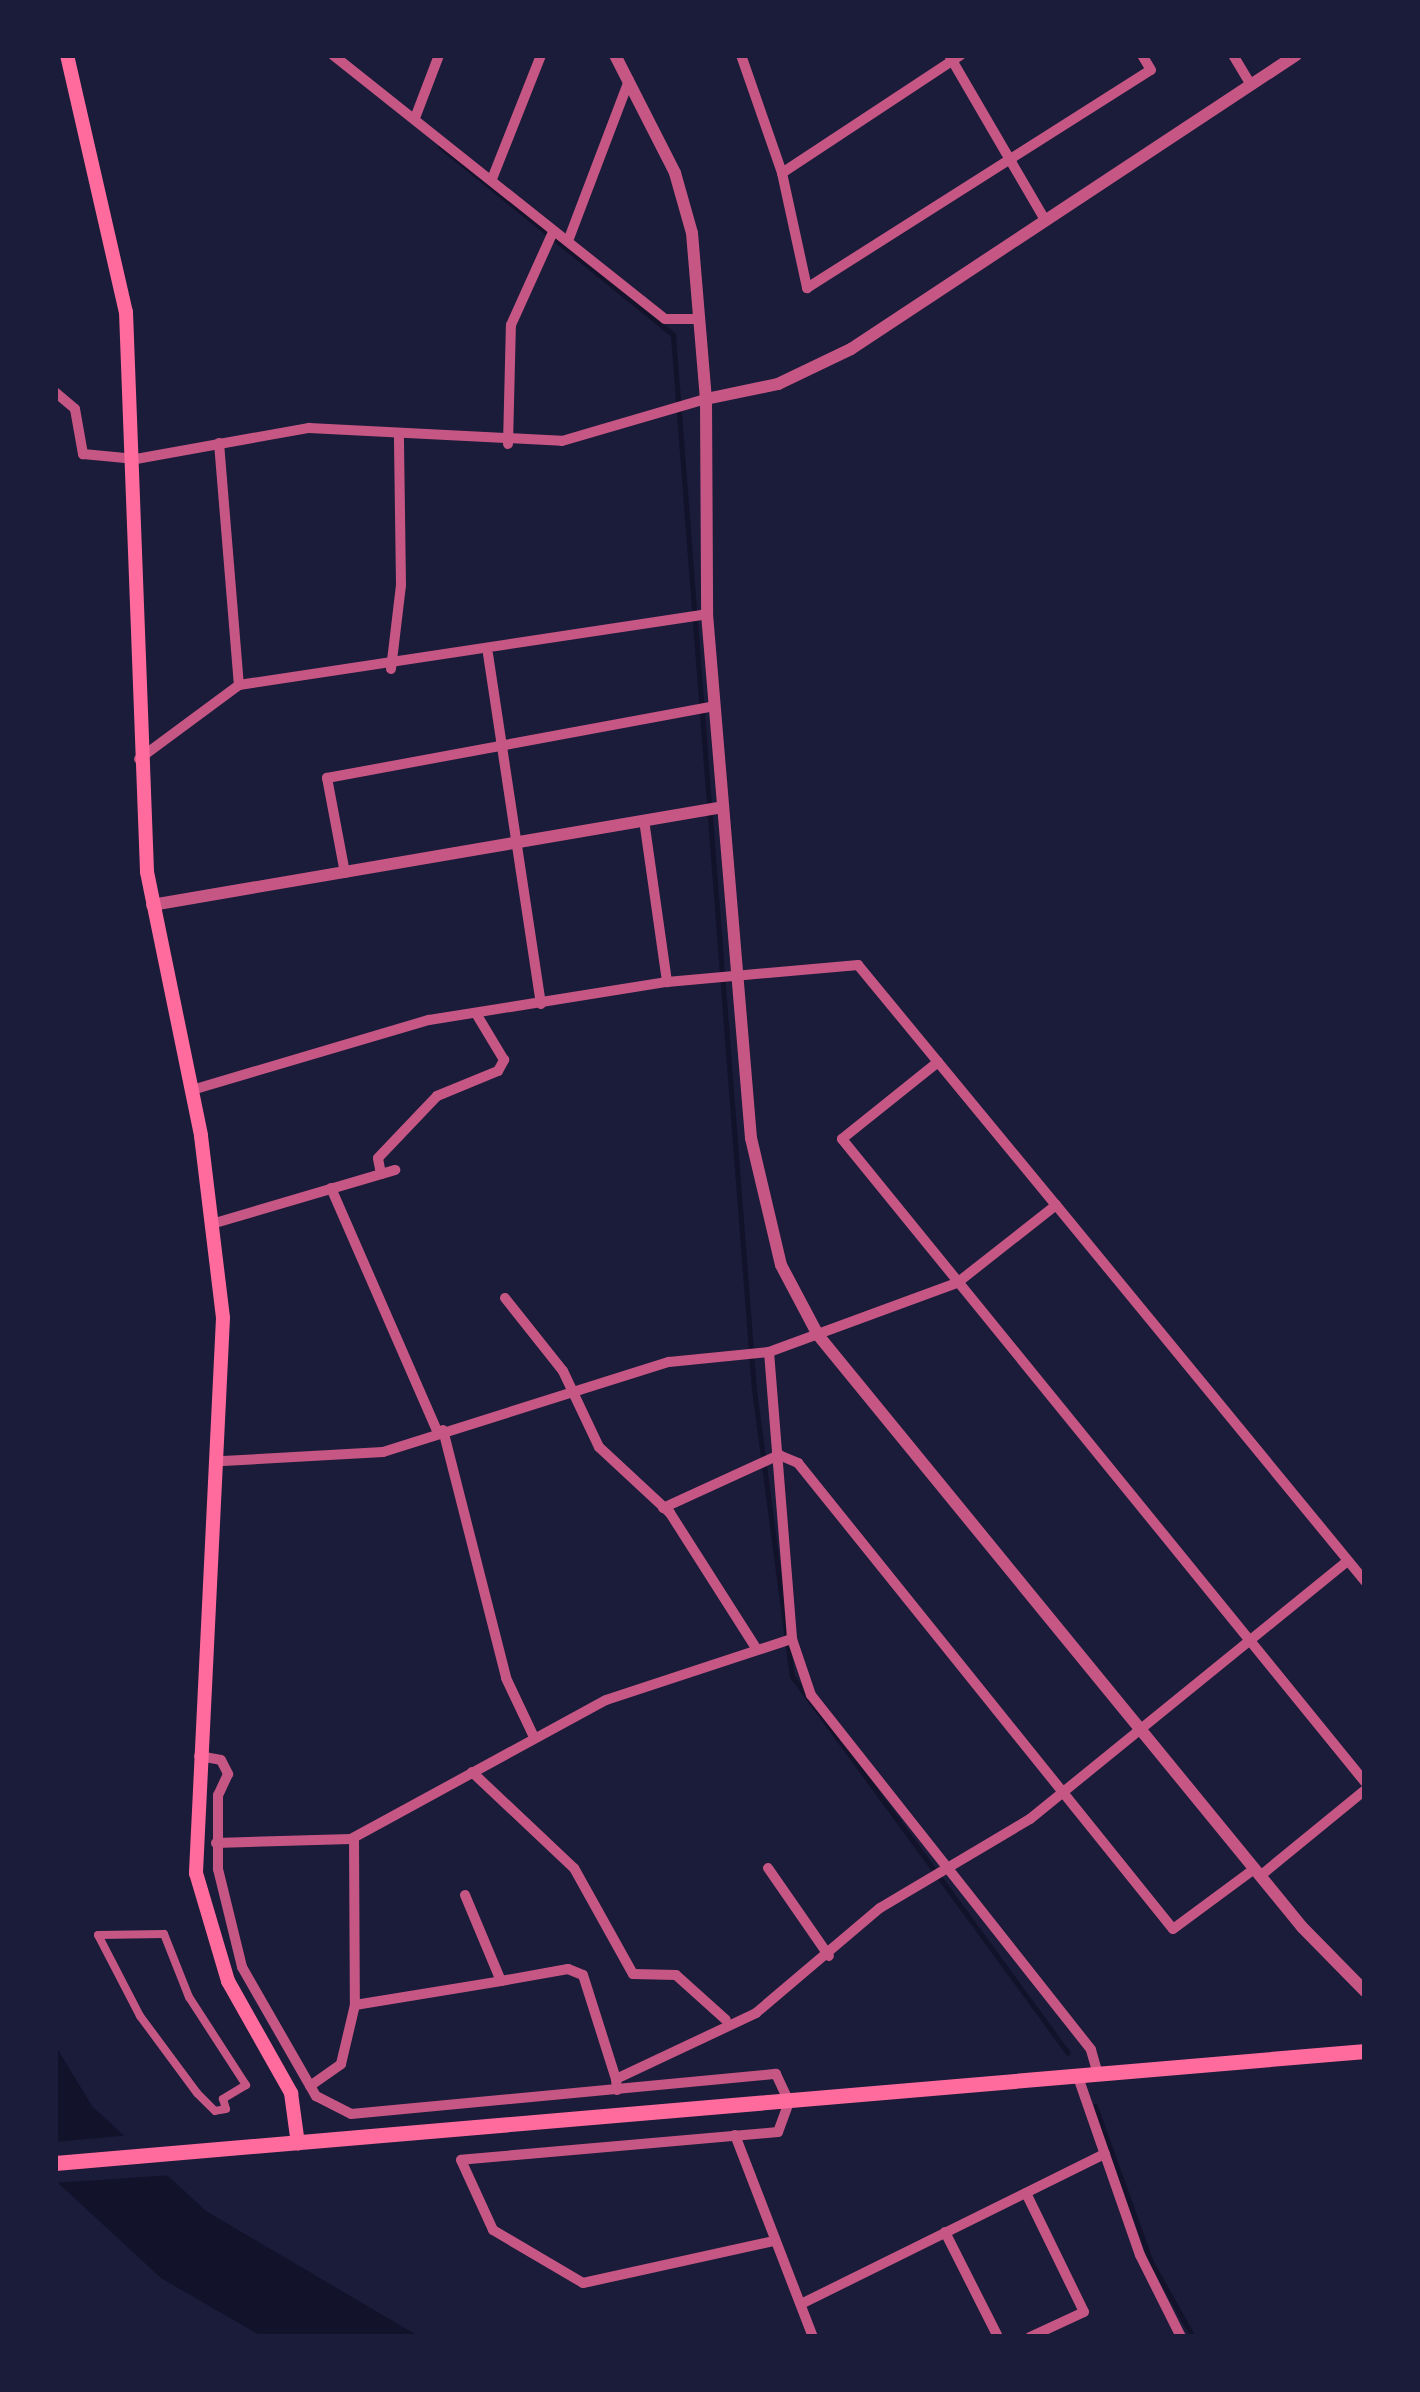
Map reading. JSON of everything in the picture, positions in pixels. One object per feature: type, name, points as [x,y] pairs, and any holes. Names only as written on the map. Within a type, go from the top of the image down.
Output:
[{"type":"main road","points":[[67,55],[121,272],[136,459],[139,759],[152,905],[192,1090],[215,1223],[222,1461],[196,1756],[196,1872],[213,1942],[291,2093],[298,2144]]},
{"type":"main road","points":[[55,2164],[1365,2051]]},
{"type":"street","points":[[332,55],[664,319],[699,320]]},
{"type":"street","points":[[415,118],[439,55]]},
{"type":"street","points":[[492,179],[541,55]]},
{"type":"street","points":[[615,55],[686,208],[706,400],[706,614],[755,1178],[780,1266],[818,1335],[1257,1872],[1365,1991]]},
{"type":"street","points":[[760,55],[744,60],[782,173],[807,288],[1009,156],[1151,70],[1142,55]]},
{"type":"street","points":[[1233,55],[1251,85]]},
{"type":"street","points":[[55,392],[75,409],[83,454],[136,459],[309,428],[508,444],[585,436],[706,400],[778,384],[851,349],[1296,55]]},
{"type":"street","points":[[782,173],[954,57],[1044,218]]},
{"type":"street","points":[[568,242],[629,80]]},
{"type":"street","points":[[508,444],[512,325],[553,232]]},
{"type":"street","points":[[390,669],[402,586],[399,436]]},
{"type":"street","points":[[219,443],[240,686]]},
{"type":"street","points":[[139,759],[240,686],[488,654],[706,614]]},
{"type":"street","points":[[488,654],[541,1004]]},
{"type":"street","points":[[346,873],[326,778],[503,742],[714,706]]},
{"type":"street","points":[[152,905],[723,807]]},
{"type":"street","points":[[644,820],[666,982]]},
{"type":"street","points":[[192,1090],[477,1014],[666,982],[858,964],[1365,1581]]},
{"type":"street","points":[[381,1174],[378,1158],[437,1096],[498,1071],[504,1060],[477,1014]]},
{"type":"street","points":[[938,1062],[842,1138],[1365,1782]]},
{"type":"street","points":[[215,1223],[395,1170]]},
{"type":"street","points":[[331,1188],[441,1432],[506,1678],[533,1735]]},
{"type":"street","points":[[222,1461],[383,1452],[574,1396],[670,1362],[768,1352],[957,1283],[1056,1205]]},
{"type":"street","points":[[505,1298],[574,1396],[598,1448],[663,1508],[756,1648]]},
{"type":"street","points":[[768,1352],[792,1639],[811,1695],[1090,2050],[1098,2076]]},
{"type":"street","points":[[663,1508],[779,1456],[798,1463],[1173,1929],[1257,1872],[1365,1790]]},
{"type":"street","points":[[617,2084],[726,2020],[756,2013],[829,1956],[880,1908],[1064,1792],[1348,1561]]},
{"type":"street","points":[[216,1844],[354,1838],[533,1735],[756,1648],[792,1639]]},
{"type":"street","points":[[196,1756],[221,1760],[228,1774],[216,1844],[242,1967],[310,2086],[351,2114],[617,2084],[776,2074],[790,2102],[778,2132],[460,2160],[493,2230],[583,2284],[774,2241]]},
{"type":"street","points":[[472,1772],[574,1868],[633,1974],[676,1975],[726,2020]]},
{"type":"street","points":[[310,2086],[341,2064],[355,2005],[354,1838]]},
{"type":"street","points":[[768,1868],[829,1956]]},
{"type":"street","points":[[465,1895],[500,1981]]},
{"type":"street","points":[[164,1934],[189,1997],[246,2086],[223,2099],[226,2108],[215,2111],[197,2093],[140,2016],[98,1935],[164,1934]]},
{"type":"street","points":[[355,2005],[568,1968],[583,1975],[617,2084]]},
{"type":"street","points":[[1078,2077],[1105,2154],[1181,2337]]},
{"type":"street","points":[[734,2134],[813,2337]]},
{"type":"street","points":[[801,2304],[1105,2154]]},
{"type":"street","points":[[1026,2193],[1084,2312],[1030,2337]]},
{"type":"street","points":[[946,2232],[998,2337]]},
{"type":"shaded area","points":[[55,2045],[92,2106],[206,2211],[420,2337],[263,2337],[161,2278],[55,2180]]},
{"type":"pier","points":[[131,2135],[174,2175],[55,2183],[55,2142]]},
{"type":"waterway","points":[[440,146],[673,335],[754,1389],[792,1676],[1068,2053]]},
{"type":"waterway","points":[[1095,2106],[1150,2260],[1193,2337]]}]
